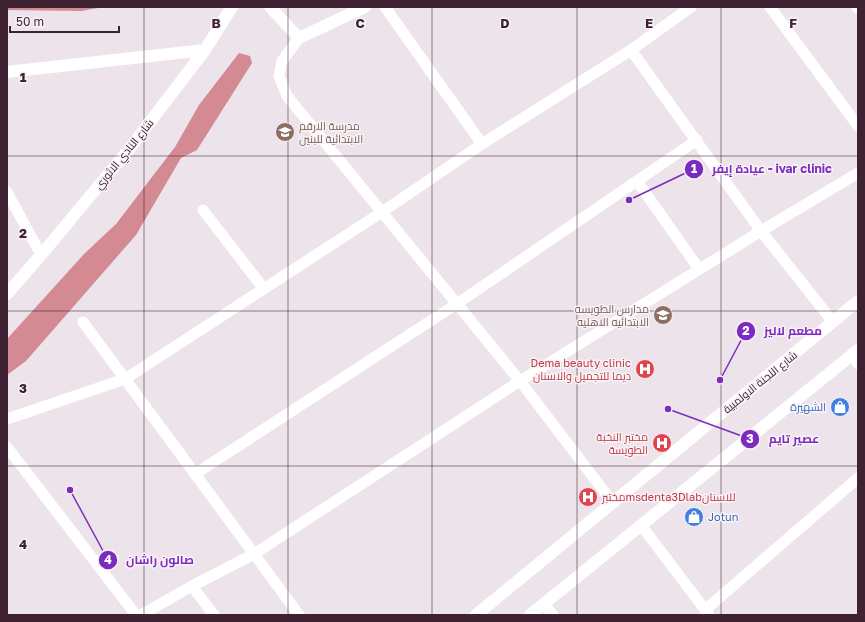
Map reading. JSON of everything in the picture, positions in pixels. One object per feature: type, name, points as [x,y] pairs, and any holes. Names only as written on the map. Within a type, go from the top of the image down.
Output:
[{"type":"main road","name":"شارع النادي الاثوري","points":[[7,294],[42,255],[130,148],[205,50],[232,7]]},
{"type":"main road","points":[[270,7],[299,38],[365,7]]},
{"type":"main road","points":[[7,72],[205,50]]},
{"type":"main road","name":"شارع اللجنة الاولمبية","points":[[476,615],[858,301]]},
{"type":"main road","points":[[530,615],[856,356]]},
{"type":"street","points":[[385,7],[482,144]]},
{"type":"street","points":[[7,419],[124,379],[382,212],[482,144],[631,50],[691,7]]},
{"type":"street","points":[[770,7],[858,125]]},
{"type":"street","points":[[299,38],[282,61],[278,76],[287,96],[458,303],[520,381],[613,503]]},
{"type":"street","points":[[631,50],[762,231],[833,322]]},
{"type":"street","points":[[195,474],[458,303],[697,140]]},
{"type":"street","points":[[141,615],[192,586],[254,554],[520,381],[762,231],[858,174]]},
{"type":"street","points":[[637,181],[700,269]]},
{"type":"street","points":[[7,192],[42,255]]},
{"type":"street","points":[[203,210],[264,289]]},
{"type":"street","points":[[83,322],[299,615]]},
{"type":"street","points":[[7,447],[136,615]]},
{"type":"street","points":[[642,525],[707,613],[858,478]]},
{"type":"street","points":[[192,586],[214,615]]},
{"type":"street","points":[[544,604],[553,615]]},
{"type":"shaded area","points":[[7,7],[104,7],[81,11],[7,10]]},
{"type":"shaded area","points":[[239,53],[250,56],[252,63],[197,150],[181,158],[136,235],[26,361],[7,375],[7,339],[84,254],[116,224],[175,147],[199,105]]},
{"type":"place","name":"مدرسة الارقم الابتدائية للبنين","points":[[285,132]]},
{"type":"place","name":"عيادة إيفر - ivar clinic","points":[[629,200]]},
{"type":"place","name":"مدارس الطويسه الابتدائيه الاهليه","points":[[663,315]]},
{"type":"place","name":"Dema beauty clinic ديما للتجميل والاسنان","points":[[645,369]]},
{"type":"place","name":"مطعم لاليز","points":[[720,380]]},
{"type":"place","name":"الشهيرة","points":[[840,407]]},
{"type":"place","name":"عصير تايم","points":[[668,409]]},
{"type":"place","name":"مختبر النخبة الطويسة","points":[[662,443]]},
{"type":"place","name":"صالون راشان","points":[[70,490]]},
{"type":"place","name":"مختبرmsdenta3Dlabللاسنان","points":[[588,497]]},
{"type":"place","name":"Jotun","points":[[694,517]]}]
